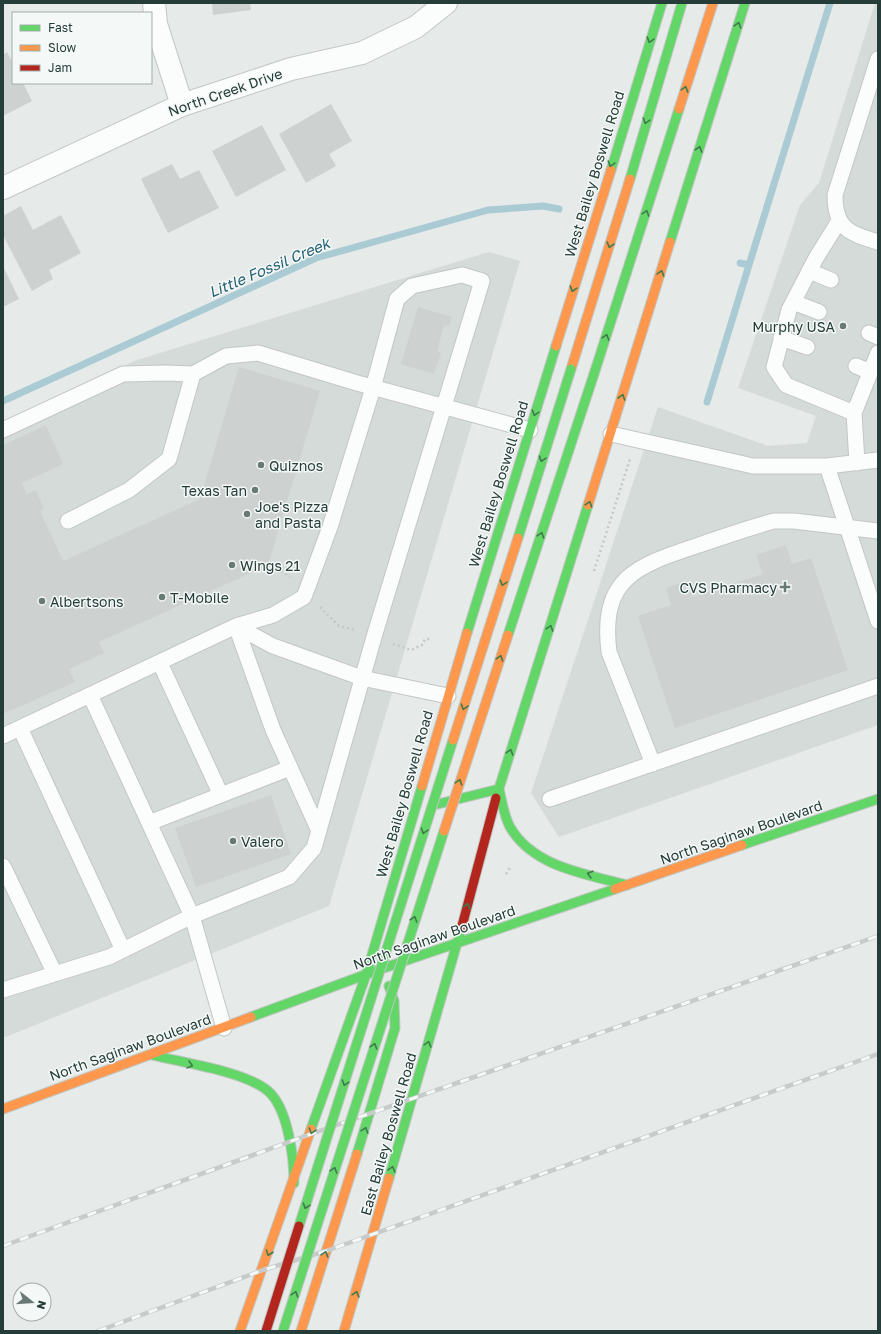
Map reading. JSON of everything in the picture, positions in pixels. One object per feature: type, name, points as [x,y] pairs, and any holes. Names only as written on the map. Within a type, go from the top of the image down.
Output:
[{"type":"main road","name":"West Bailey Boswell Road","points":[[366,975],[448,696],[662,3]]},
{"type":"main road","name":"West Bailey Boswell Road","points":[[380,968],[608,251],[682,3]]},
{"type":"main road","points":[[283,1331],[402,956],[594,374],[713,3]]},
{"type":"main road","points":[[457,944],[499,789],[611,434],[744,3]]},
{"type":"main road","points":[[414,810],[499,789]]},
{"type":"main road","points":[[499,789],[509,827],[516,838],[534,854],[546,862],[627,885]]},
{"type":"main road","name":"North Saginaw Boulevard","points":[[3,1109],[366,975],[380,968],[457,944],[878,799]]},
{"type":"main road","name":"East Bailey Boswell Road","points":[[344,1331],[457,944]]},
{"type":"main road","points":[[266,1331],[380,968]]},
{"type":"main road","points":[[301,1331],[370,1114],[395,1028],[395,1008],[391,989],[380,968]]},
{"type":"main road","points":[[240,1331],[294,1183],[366,975]]},
{"type":"main road","points":[[152,1055],[242,1078],[269,1092],[276,1102],[291,1142],[294,1160],[294,1183]]},
{"type":"street","points":[[154,3],[156,24],[182,105]]},
{"type":"street","name":"North Creek Drive","points":[[3,188],[182,105],[291,69],[362,53],[416,27],[446,3]]},
{"type":"lane","points":[[878,59],[835,195],[835,208],[839,221],[847,230],[878,242]]},
{"type":"lane","points":[[839,221],[809,271],[793,302],[781,338],[774,367],[786,384],[854,413]]},
{"type":"lane","points":[[809,271],[831,280]]},
{"type":"lane","points":[[3,736],[236,626],[272,615],[304,597],[330,527],[373,388],[397,299],[412,286],[462,275],[482,281],[374,637],[314,848],[289,877],[192,916],[109,957],[3,990]]},
{"type":"lane","points":[[793,302],[819,312]]},
{"type":"lane","points":[[781,338],[807,347]]},
{"type":"lane","points":[[3,430],[123,374],[193,374],[226,356],[258,353],[373,388],[530,430]]},
{"type":"lane","points":[[857,463],[854,413],[878,353]]},
{"type":"lane","points":[[856,366],[871,372]]},
{"type":"lane","points":[[68,521],[129,490],[156,467],[169,459],[193,374]]},
{"type":"lane","points":[[611,434],[753,466],[827,466],[878,460]]},
{"type":"lane","points":[[827,466],[878,621]]},
{"type":"lane","points":[[653,764],[609,652],[607,632],[609,613],[615,595],[626,579],[652,561],[774,521],[794,521],[878,531]]},
{"type":"lane","points":[[236,626],[273,646],[362,678],[448,696]]},
{"type":"lane","points":[[236,626],[273,730],[319,831]]},
{"type":"lane","points":[[160,663],[221,795]]},
{"type":"lane","points":[[550,799],[878,686]]},
{"type":"lane","points":[[90,695],[192,916],[224,1028]]},
{"type":"lane","points":[[20,728],[123,950]]},
{"type":"lane","points":[[149,824],[290,768]]},
{"type":"lane","points":[[3,866],[55,974]]},
{"type":"path","points":[[593,574],[636,440]]},
{"type":"path","points":[[277,568],[293,579],[339,626],[411,650],[422,646],[425,639],[431,639]]},
{"type":"path","points":[[506,874],[511,866]]},
{"type":"shaded area","points":[[875,3],[878,3],[878,725],[559,837],[531,793],[658,407],[768,446],[807,443],[816,416],[738,388],[800,205],[819,183]]},
{"type":"shaded area","points":[[489,252],[520,261],[329,906],[3,1038],[3,421],[137,360]]},
{"type":"building","points":[[212,3],[250,3],[251,10],[213,15]]},
{"type":"building","points":[[7,52],[12,61],[12,84],[24,84],[32,101],[3,116],[3,55]]},
{"type":"building","points":[[331,104],[352,141],[329,154],[336,166],[306,183],[279,134]]},
{"type":"building","points":[[262,125],[286,170],[236,197],[212,151]]},
{"type":"building","points":[[172,164],[180,179],[199,170],[219,208],[168,233],[141,179]]},
{"type":"building","points":[[21,206],[33,230],[61,215],[81,253],[49,270],[53,279],[32,291],[3,235],[3,216]]},
{"type":"building","points":[[3,266],[19,299],[3,307]]},
{"type":"building","points":[[418,307],[452,317],[449,326],[444,325],[437,351],[441,353],[434,374],[401,364]]},
{"type":"building","points":[[239,367],[320,391],[268,565],[99,642],[104,653],[69,669],[75,682],[3,714],[3,445],[46,425],[63,464],[22,483],[27,494],[36,490],[44,509],[40,511],[63,561],[200,499]]},
{"type":"building","name":"CVS Pharmacy","points":[[786,545],[792,564],[811,558],[848,670],[675,728],[638,616],[671,605],[666,588],[687,581],[693,597],[763,574],[756,555]]},
{"type":"building","name":"Valero","points":[[271,795],[291,854],[196,887],[175,828]]},
{"type":"waterway","points":[[740,263],[749,265],[830,3]]},
{"type":"waterway","name":"Little Fossil Creek","points":[[3,401],[316,258],[488,210],[543,206],[559,209]]},
{"type":"waterway","points":[[707,402],[749,265]]},
{"type":"railway","points":[[3,1246],[311,1134],[878,936]]},
{"type":"railway","points":[[98,1331],[263,1270],[326,1251],[878,1054]]},
{"type":"traffic: fast","points":[[611,170],[662,3]]},
{"type":"traffic: fast","points":[[630,179],[682,3]]},
{"type":"traffic: fast","points":[[670,242],[745,3]]},
{"type":"traffic: fast","points":[[594,374],[679,109]]},
{"type":"traffic: fast","points":[[467,633],[556,346]]},
{"type":"traffic: fast","points":[[518,538],[571,369]]},
{"type":"traffic: fast","points":[[508,635],[594,374]]},
{"type":"traffic: fast","points":[[496,798],[588,505]]},
{"type":"traffic: fast","points":[[299,1226],[453,740]]},
{"type":"traffic: fast","points":[[311,1129],[366,975],[422,786]]},
{"type":"traffic: fast","points":[[438,804],[499,789]]},
{"type":"traffic: fast","points":[[499,789],[510,827],[520,841],[532,851],[546,860],[562,867],[627,885]]},
{"type":"traffic: fast","points":[[742,845],[878,799]]},
{"type":"traffic: fast","points":[[283,1331],[444,831]]},
{"type":"traffic: fast","points":[[251,1017],[378,970],[615,889]]},
{"type":"traffic: fast","points":[[389,1178],[462,926]]},
{"type":"traffic: fast","points":[[357,1154],[395,1028],[394,1001],[389,986]]},
{"type":"traffic: fast","points":[[152,1055],[213,1068],[244,1078],[268,1091],[275,1099],[285,1121],[293,1160],[294,1183]]},
{"type":"traffic: slow","points":[[679,109],[713,3]]},
{"type":"traffic: slow","points":[[556,346],[611,170]]},
{"type":"traffic: slow","points":[[571,369],[630,179]]},
{"type":"traffic: slow","points":[[588,505],[670,242]]},
{"type":"traffic: slow","points":[[453,740],[518,538]]},
{"type":"traffic: slow","points":[[422,786],[467,633]]},
{"type":"traffic: slow","points":[[444,831],[508,635]]},
{"type":"traffic: slow","points":[[615,889],[742,845]]},
{"type":"traffic: slow","points":[[3,1109],[251,1017]]},
{"type":"traffic: slow","points":[[240,1331],[311,1129]]},
{"type":"traffic: slow","points":[[301,1331],[357,1154]]},
{"type":"traffic: slow","points":[[344,1331],[389,1178]]},
{"type":"traffic: jam","points":[[462,926],[496,798]]},
{"type":"traffic: jam","points":[[266,1331],[299,1226]]},
{"type":"place","name":"Murphy USA","points":[[843,326]]},
{"type":"place","name":"Quiznos","points":[[261,465]]},
{"type":"place","name":"Texas Tan","points":[[255,490]]},
{"type":"place","name":"Joe's Pizza and Pasta","points":[[247,514]]},
{"type":"place","name":"Wings 21","points":[[232,565]]},
{"type":"place","name":"CVS Pharmacy","points":[[785,587]]},
{"type":"place","name":"T-Mobile","points":[[162,597]]},
{"type":"place","name":"Albertsons","points":[[42,601]]},
{"type":"place","name":"Valero","points":[[233,841]]}]
